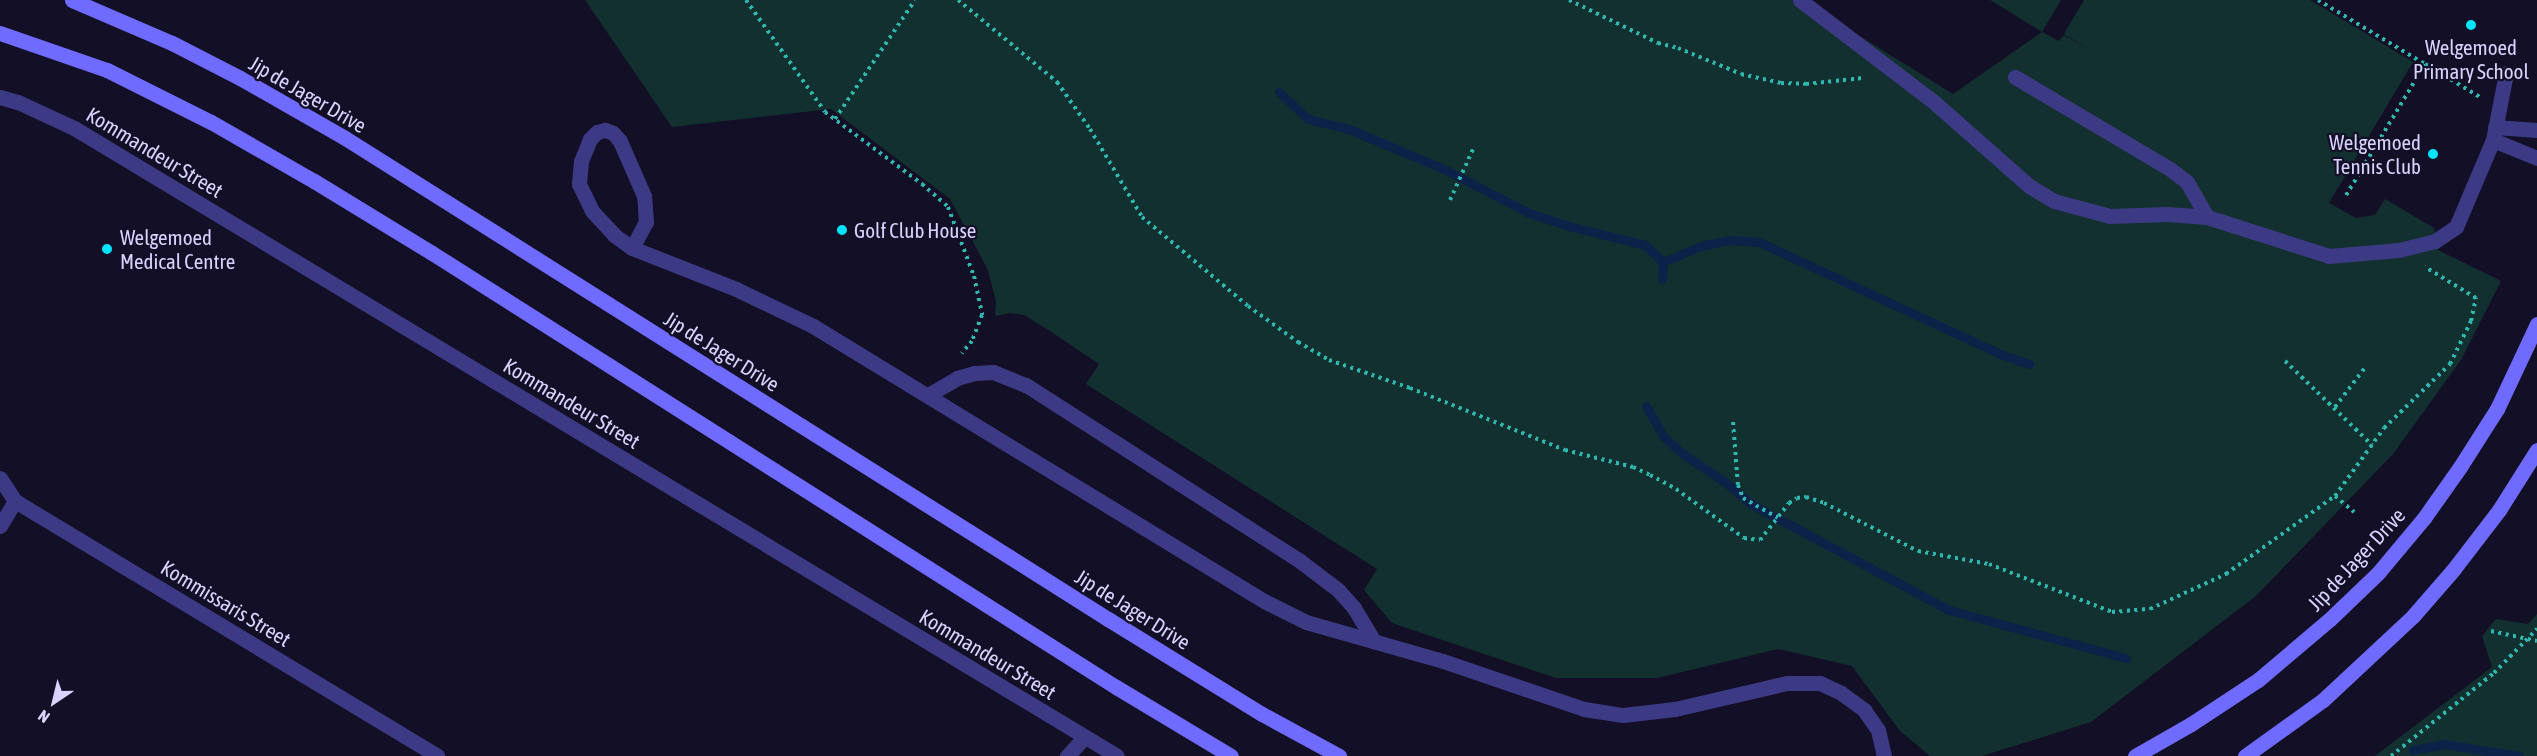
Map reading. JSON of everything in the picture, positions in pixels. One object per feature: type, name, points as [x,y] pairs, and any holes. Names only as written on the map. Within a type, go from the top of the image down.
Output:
[{"type":"main road","name":"Jip de Jager Drive","points":[[72,0],[172,43],[240,78],[336,133],[1108,619],[1262,714],[1339,756]]},
{"type":"main road","points":[[0,33],[107,70],[211,122],[314,181],[463,272],[1116,687],[1231,756]]},
{"type":"main road","name":"Jip de Jager Drive","points":[[2135,756],[2258,680],[2330,620],[2378,573],[2424,518],[2460,467],[2497,409],[2537,324]]},
{"type":"main road","points":[[2245,756],[2323,700],[2412,616],[2453,570],[2499,510],[2537,450]]},
{"type":"street","points":[[1800,0],[1935,103],[2029,186],[2054,201],[2110,216],[2167,214],[2207,217],[2329,256],[2391,250],[2435,242],[2456,227],[2494,134],[2506,73]]},
{"type":"street","points":[[2015,77],[2170,169],[2187,182],[2207,217]]},
{"type":"street","name":"Kommandeur Street","points":[[0,98],[26,105],[74,128],[1116,756]]},
{"type":"street","points":[[632,248],[646,222],[644,196],[620,141],[613,133],[605,130],[597,132],[590,139],[580,161],[579,184],[583,196],[600,221],[632,248],[736,289],[813,326],[1264,601],[1306,622],[1341,634],[1443,661],[1584,709],[1623,715],[1675,709],[1787,683],[1820,683],[1841,693],[1864,710],[1878,730],[1884,756]]},
{"type":"street","points":[[2494,134],[2537,130]]},
{"type":"street","points":[[2494,134],[2537,158]]},
{"type":"street","points":[[928,395],[957,378],[975,373],[993,372],[1026,385],[1300,561],[1338,590],[1354,608],[1374,641]]},
{"type":"street","name":"Kommissaris Street","points":[[0,478],[15,501],[437,756]]},
{"type":"street","points":[[0,526],[15,501]]},
{"type":"street","points":[[1067,756],[1085,737]]},
{"type":"path","points":[[746,0],[817,102],[835,119],[935,195],[951,215],[974,276],[982,315],[972,341],[956,361],[957,378]]},
{"type":"path","points":[[835,119],[915,0]]},
{"type":"path","points":[[958,0],[1057,82],[1090,129],[1142,217],[1248,306],[1298,342],[1349,369],[1420,391],[1565,450],[1633,467],[1676,489],[1744,538],[1753,542],[1760,540],[1773,527],[1782,511],[1797,498],[1806,497],[1824,503],[1918,551],[1989,564],[2097,609],[2131,613],[2150,609],[2226,574],[2336,496],[2384,428],[2426,390],[2450,363],[2471,321],[2476,298],[2435,275],[2412,258],[2391,250]]},
{"type":"path","points":[[1569,0],[1658,44],[1678,48],[1741,74],[1781,83],[1806,84],[1874,77]]},
{"type":"path","points":[[2318,0],[2499,109]]},
{"type":"path","points":[[2344,199],[2425,64]]},
{"type":"path","points":[[1450,200],[1473,149]]},
{"type":"path","points":[[2285,362],[2335,407],[2372,445]]},
{"type":"path","points":[[2335,407],[2364,369]]},
{"type":"path","points":[[1733,422],[1738,485],[1743,498],[1778,518]]},
{"type":"path","points":[[2336,496],[2354,512]]},
{"type":"path","points":[[2391,756],[2494,674],[2537,630]]},
{"type":"path","points":[[2491,631],[2537,641]]},
{"type":"green space","points":[[585,0],[1802,0],[1953,94],[2042,32],[2059,41],[2064,35],[2091,51],[2064,34],[2084,0],[2310,0],[2413,62],[2329,203],[2356,218],[2375,215],[2385,199],[2434,228],[2438,250],[2501,281],[2461,360],[2393,454],[2256,596],[2091,722],[1982,756],[1930,756],[1900,731],[1852,666],[1778,649],[1657,678],[1556,678],[1392,623],[1364,590],[1377,569],[1086,384],[1099,364],[1050,331],[1024,315],[1010,313],[995,316],[996,302],[988,270],[950,199],[831,109],[672,127]]},
{"type":"green space","points":[[1990,0],[2061,0],[2042,32]]},
{"type":"green space","points":[[2537,614],[2537,756],[2375,756],[2492,667],[2482,636],[2496,619],[2528,624]]},
{"type":"waterway","points":[[1279,92],[1308,119],[1349,129],[1446,170],[1529,213],[1569,226],[1645,245],[1663,262],[1662,279]]},
{"type":"waterway","points":[[1663,262],[1701,246],[1729,240],[1759,242],[2000,354],[2029,364]]},
{"type":"waterway","points":[[1646,406],[1663,436],[1683,454],[1725,482],[1751,504],[1949,610],[2126,658]]},
{"type":"waterway","points":[[2413,750],[2443,744],[2519,756]]},
{"type":"place","name":"Welgemoed Primary School","points":[[2471,25]]},
{"type":"place","name":"Welgemoed Tennis Club","points":[[2433,154]]},
{"type":"place","name":"Golf Club House","points":[[842,230]]},
{"type":"place","name":"Welgemoed Medical Centre","points":[[107,249]]}]
